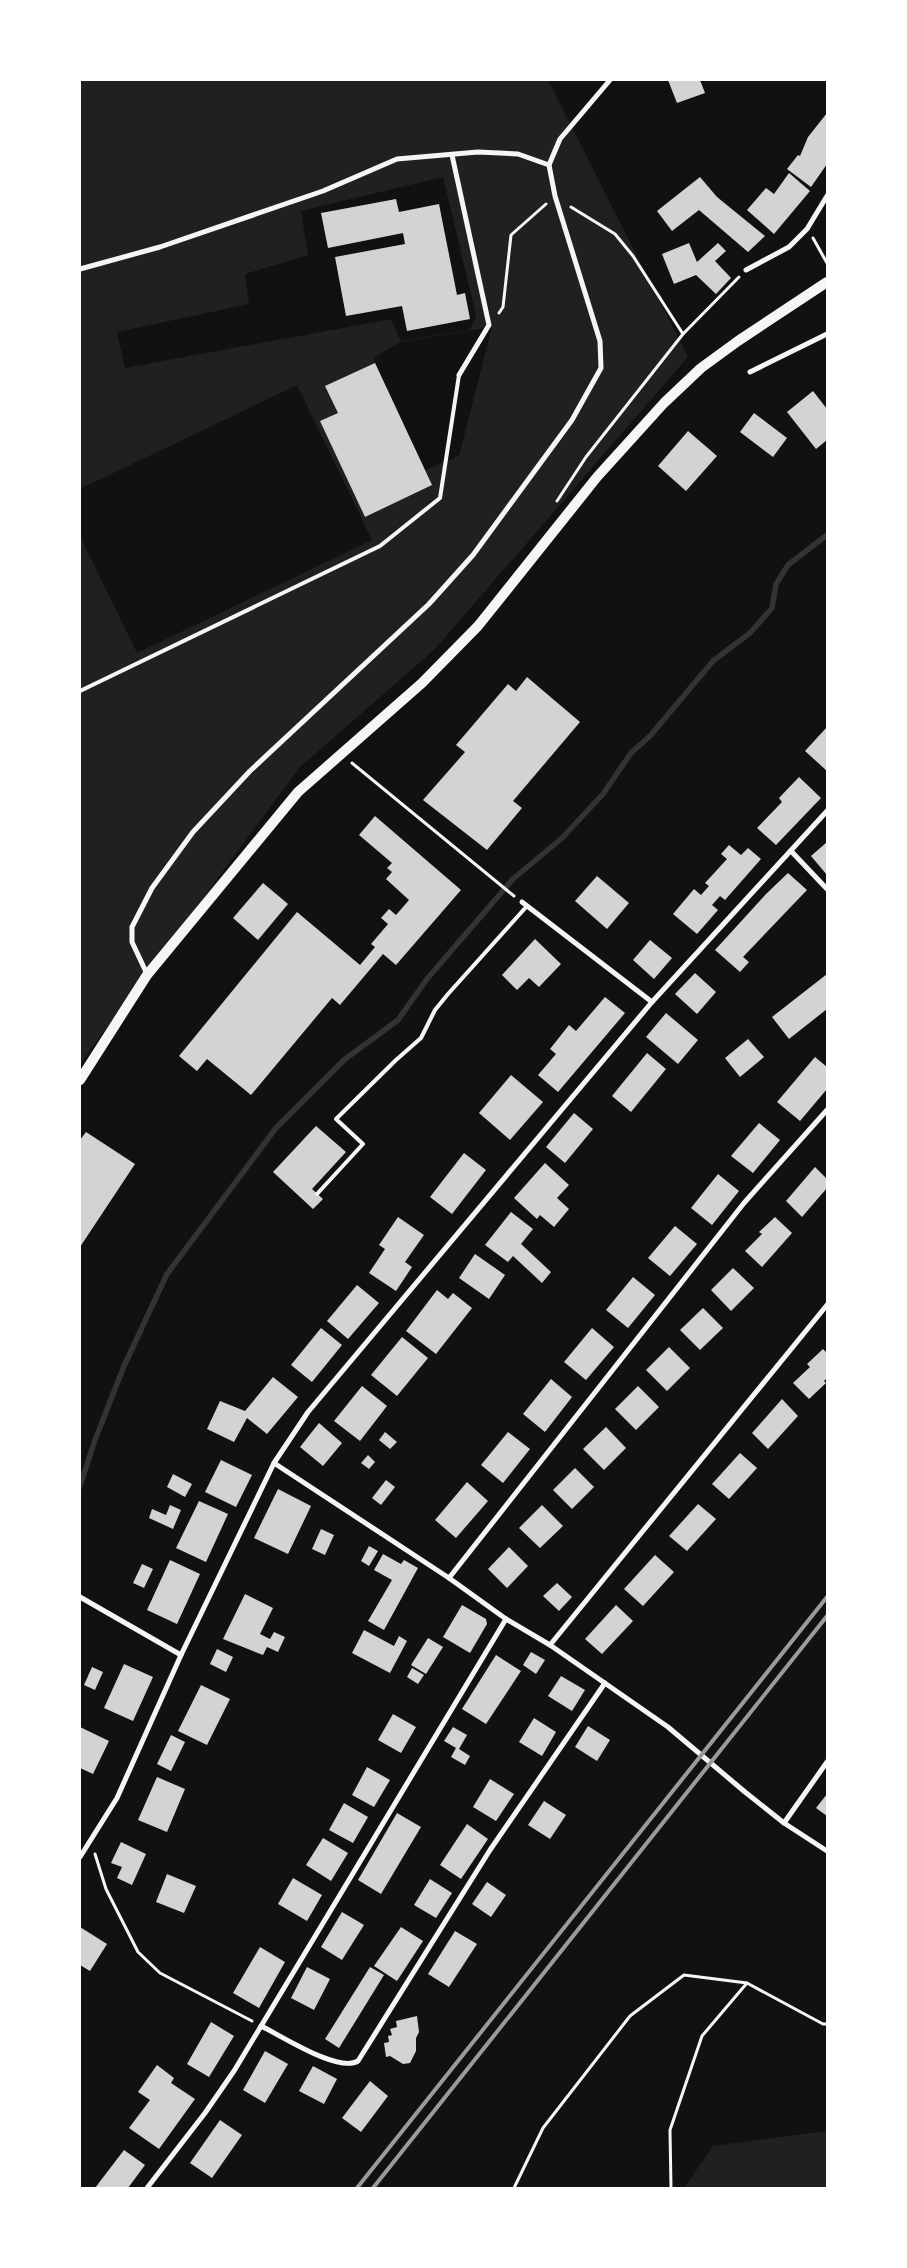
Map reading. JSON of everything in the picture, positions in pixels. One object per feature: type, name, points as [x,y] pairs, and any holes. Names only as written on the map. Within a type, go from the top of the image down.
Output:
[{"type":"main road","points":[[80,1080],[147,975],[298,792],[422,683],[478,626],[597,477],[664,403],[701,368],[730,346],[787,306],[827,282]]},
{"type":"street","points":[[147,975],[132,942],[132,927],[152,888],[193,832],[250,771],[430,604],[473,555],[572,420],[601,368],[600,341],[555,196],[549,165],[560,139],[610,80]]},
{"type":"street","points":[[80,269],[160,247],[323,191],[397,159],[478,152],[518,154],[549,165]]},
{"type":"street","points":[[452,155],[489,325],[459,375]]},
{"type":"street","points":[[746,270],[789,247],[807,229],[827,196]]},
{"type":"street","points":[[750,372],[827,334]]},
{"type":"street","points":[[80,1857],[117,1798],[180,1655],[274,1463],[308,1412],[652,1002],[827,811]]},
{"type":"street","points":[[791,850],[827,889]]},
{"type":"street","points":[[522,902],[652,1002]]},
{"type":"street","points":[[449,1578],[744,1203],[827,1110]]},
{"type":"street","points":[[550,1645],[827,1305]]},
{"type":"street","points":[[274,1463],[449,1578],[506,1619],[550,1645],[668,1727],[784,1823],[827,1851]]},
{"type":"street","points":[[80,1597],[180,1655]]},
{"type":"street","points":[[147,2188],[205,2114],[261,2026],[506,1619]]},
{"type":"street","points":[[261,2026],[331,2061],[346,2064],[358,2061],[490,1850],[605,1683]]},
{"type":"street","points":[[784,1823],[827,1762]]},
{"type":"lane","points":[[80,691],[380,546],[440,498],[459,375]]},
{"type":"lane","points":[[318,1194],[363,1144],[336,1119],[421,1038],[435,1010],[527,906]]},
{"type":"path","points":[[489,325],[503,307],[511,235],[555,196],[615,234],[633,256],[682,334]]},
{"type":"path","points":[[807,229],[827,262]]},
{"type":"path","points":[[553,508],[586,457],[682,334],[746,270]]},
{"type":"path","points":[[341,754],[522,902]]},
{"type":"path","points":[[91,1842],[106,1889],[138,1952],[160,1973],[261,2026]]},
{"type":"path","points":[[514,2188],[543,2128],[630,2016],[684,1975],[747,1983],[823,2024],[827,2024]]},
{"type":"path","points":[[671,2188],[670,2130],[702,2036],[747,1983]]},
{"type":"shaded area","points":[[80,80],[548,80],[688,357],[434,650],[300,767],[80,1064],[80,536],[137,653],[372,540],[297,385],[80,489]],"holes":[[[443,177],[476,315],[470,330],[401,341],[391,319],[125,368],[117,332],[249,304],[245,274],[308,255],[301,211]],[[492,327],[459,456],[425,470],[373,358],[400,342]]]},
{"type":"shaded area","points":[[827,2131],[827,2188],[684,2188],[713,2146]]},
{"type":"building","points":[[668,80],[700,80],[705,93],[677,103]]},
{"type":"building","points":[[827,113],[827,164],[811,187],[787,169],[798,155],[800,156],[808,137]]},
{"type":"building","points":[[789,173],[810,191],[774,234],[747,210],[766,188],[774,194]]},
{"type":"building","points":[[700,177],[717,197],[765,236],[748,252],[699,210],[672,231],[657,211]]},
{"type":"building","points":[[396,199],[399,212],[439,204],[457,295],[465,293],[470,319],[407,331],[402,306],[346,316],[335,257],[405,244],[403,233],[328,248],[321,213]]},
{"type":"building","points":[[689,243],[697,262],[718,243],[726,251],[715,261],[731,278],[716,294],[696,275],[674,284],[662,254]]},
{"type":"building","points":[[375,363],[432,485],[365,517],[320,421],[338,413],[325,386]]},
{"type":"building","points":[[813,391],[827,409],[827,440],[816,449],[787,412]]},
{"type":"building","points":[[754,413],[787,438],[773,457],[740,432]]},
{"type":"building","points":[[688,431],[717,456],[686,491],[658,466]]},
{"type":"building","points":[[527,677],[580,722],[513,801],[522,808],[487,850],[423,800],[465,752],[456,745],[508,684],[516,691]]},
{"type":"building","points":[[827,727],[827,771],[805,751]]},
{"type":"building","points":[[799,777],[821,798],[776,845],[757,828],[782,802],[779,798]]},
{"type":"building","points":[[375,816],[461,890],[396,965],[383,954],[340,1005],[332,998],[251,1095],[207,1059],[197,1071],[179,1056],[297,912],[360,965],[375,947],[371,944],[388,924],[381,918],[389,909],[396,915],[409,900],[386,879],[392,872],[387,868],[392,863],[359,835]]},
{"type":"building","points":[[827,842],[827,875],[811,856]]},
{"type":"building","points":[[729,845],[741,855],[748,848],[761,859],[725,900],[720,896],[712,905],[718,910],[697,934],[673,914],[694,889],[701,895],[709,886],[705,883],[727,859],[721,854]]},
{"type":"building","points":[[788,873],[807,890],[743,957],[749,962],[740,972],[715,950],[766,894]]},
{"type":"building","points":[[597,876],[629,903],[607,929],[575,901]]},
{"type":"building","points":[[263,883],[288,904],[258,940],[233,918]]},
{"type":"building","points":[[535,939],[561,964],[539,987],[529,978],[517,990],[502,975]]},
{"type":"building","points":[[650,940],[672,958],[654,979],[633,960]]},
{"type":"building","points":[[695,973],[716,992],[697,1014],[675,994]]},
{"type":"building","points":[[827,974],[827,1009],[789,1039],[772,1017]]},
{"type":"building","points":[[605,997],[625,1013],[558,1092],[538,1075],[556,1054],[550,1049],[569,1025],[576,1031]]},
{"type":"building","points":[[666,1013],[698,1040],[678,1064],[646,1037]]},
{"type":"building","points":[[748,1039],[764,1057],[740,1077],[725,1058]]},
{"type":"building","points":[[647,1053],[666,1069],[631,1112],[612,1096]]},
{"type":"building","points":[[815,1057],[827,1067],[827,1089],[800,1121],[777,1102]]},
{"type":"building","points":[[511,1075],[543,1102],[510,1140],[479,1113]]},
{"type":"building","points":[[574,1113],[593,1129],[565,1163],[546,1147]]},
{"type":"building","points":[[759,1123],[780,1140],[753,1173],[731,1156]]},
{"type":"building","points":[[316,1126],[346,1152],[312,1189],[323,1199],[313,1209],[273,1172]]},
{"type":"building","points":[[86,1132],[135,1164],[80,1247],[80,1140]]},
{"type":"building","points":[[464,1153],[486,1170],[452,1214],[430,1197]]},
{"type":"building","points":[[545,1163],[569,1185],[557,1198],[569,1209],[554,1227],[540,1215],[537,1219],[514,1198]]},
{"type":"building","points":[[815,1167],[827,1179],[827,1188],[802,1217],[786,1201]]},
{"type":"building","points":[[718,1174],[739,1191],[712,1225],[691,1208]]},
{"type":"building","points":[[511,1212],[533,1229],[521,1244],[551,1272],[542,1283],[513,1256],[508,1262],[485,1245]]},
{"type":"building","points":[[398,1217],[424,1235],[405,1262],[412,1267],[396,1291],[369,1273],[385,1249],[379,1245]]},
{"type":"building","points":[[775,1217],[792,1233],[762,1267],[745,1251],[762,1234],[759,1232]]},
{"type":"building","points":[[675,1226],[697,1244],[670,1276],[648,1258]]},
{"type":"building","points":[[475,1254],[505,1275],[489,1299],[459,1278]]},
{"type":"building","points":[[733,1268],[754,1288],[731,1311],[711,1290]]},
{"type":"building","points":[[633,1277],[655,1295],[628,1328],[606,1310]]},
{"type":"building","points":[[357,1285],[379,1303],[348,1339],[327,1321]]},
{"type":"building","points":[[437,1290],[448,1299],[453,1293],[472,1308],[436,1354],[406,1331]]},
{"type":"building","points":[[703,1308],[723,1328],[700,1350],[680,1330]]},
{"type":"building","points":[[321,1328],[342,1345],[312,1382],[291,1365]]},
{"type":"building","points":[[592,1328],[614,1347],[586,1380],[564,1362]]},
{"type":"building","points":[[402,1337],[428,1358],[397,1396],[371,1375]]},
{"type":"building","points":[[669,1347],[690,1368],[667,1391],[646,1370]]},
{"type":"building","points":[[823,1349],[827,1353],[827,1378],[824,1381],[826,1383],[809,1399],[793,1383],[810,1367],[807,1364]]},
{"type":"building","points":[[273,1377],[298,1397],[267,1434],[247,1418],[234,1442],[207,1429],[220,1401],[245,1411]]},
{"type":"building","points":[[551,1379],[572,1397],[545,1432],[523,1414]]},
{"type":"building","points":[[362,1386],[387,1406],[360,1441],[334,1421]]},
{"type":"building","points":[[638,1386],[659,1407],[636,1430],[615,1409]]},
{"type":"building","points":[[782,1399],[798,1416],[768,1449],[752,1433]]},
{"type":"building","points":[[319,1423],[342,1443],[323,1466],[300,1447]]},
{"type":"building","points":[[606,1427],[626,1448],[604,1470],[583,1449]]},
{"type":"building","points":[[385,1432],[397,1442],[390,1449],[379,1440]]},
{"type":"building","points":[[508,1432],[530,1449],[503,1483],[481,1465]]},
{"type":"building","points":[[740,1453],[757,1468],[729,1499],[712,1484]]},
{"type":"building","points":[[368,1455],[375,1462],[369,1469],[361,1463]]},
{"type":"building","points":[[221,1460],[252,1475],[236,1507],[205,1492]]},
{"type":"building","points":[[575,1468],[594,1487],[572,1509],[553,1490]]},
{"type":"building","points":[[173,1474],[192,1484],[185,1497],[167,1487]]},
{"type":"building","points":[[386,1480],[395,1487],[381,1505],[372,1498]]},
{"type":"building","points":[[467,1482],[488,1501],[456,1538],[435,1520]]},
{"type":"building","points":[[278,1489],[311,1506],[288,1554],[254,1538]]},
{"type":"building","points":[[199,1501],[228,1514],[206,1562],[176,1548]]},
{"type":"building","points":[[698,1504],[716,1519],[687,1551],[669,1536]]},
{"type":"building","points":[[170,1505],[181,1510],[173,1529],[149,1518],[152,1509],[166,1515]]},
{"type":"building","points":[[542,1505],[563,1526],[540,1548],[519,1528]]},
{"type":"building","points":[[321,1529],[334,1535],[325,1555],[312,1549]]},
{"type":"building","points":[[369,1546],[378,1551],[369,1566],[361,1561]]},
{"type":"building","points":[[509,1547],[528,1566],[507,1588],[488,1569]]},
{"type":"building","points":[[383,1554],[401,1564],[404,1560],[418,1568],[384,1630],[368,1621],[392,1580],[374,1570]]},
{"type":"building","points":[[655,1555],[674,1572],[643,1606],[624,1589]]},
{"type":"building","points":[[170,1560],[200,1574],[177,1624],[147,1610]]},
{"type":"building","points":[[142,1564],[153,1569],[144,1588],[133,1583]]},
{"type":"building","points":[[557,1583],[572,1597],[559,1611],[543,1596]]},
{"type":"building","points":[[245,1594],[273,1608],[260,1634],[270,1639],[274,1632],[285,1637],[278,1652],[267,1647],[263,1655],[223,1639]]},
{"type":"building","points":[[462,1605],[486,1619],[487,1624],[470,1653],[443,1637]]},
{"type":"building","points":[[616,1605],[633,1621],[602,1654],[585,1639]]},
{"type":"building","points":[[364,1630],[394,1646],[399,1636],[407,1641],[390,1673],[352,1653]]},
{"type":"building","points":[[428,1638],[443,1647],[426,1674],[411,1665]]},
{"type":"building","points":[[217,1649],[233,1657],[226,1672],[210,1664]]},
{"type":"building","points":[[531,1652],[545,1660],[536,1674],[523,1665]]},
{"type":"building","points":[[496,1655],[521,1671],[486,1724],[462,1709]]},
{"type":"building","points":[[124,1664],[153,1677],[133,1721],[104,1708]]},
{"type":"building","points":[[92,1667],[103,1672],[95,1690],[84,1685]]},
{"type":"building","points":[[412,1668],[424,1675],[418,1684],[407,1677]]},
{"type":"building","points":[[561,1676],[585,1690],[572,1711],[548,1696]]},
{"type":"building","points":[[201,1685],[230,1699],[207,1745],[178,1731]]},
{"type":"building","points":[[393,1714],[416,1727],[401,1753],[378,1740]]},
{"type":"building","points":[[534,1718],[556,1732],[542,1756],[519,1742]]},
{"type":"building","points":[[588,1726],[610,1740],[597,1761],[575,1747]]},
{"type":"building","points":[[80,1727],[109,1741],[93,1774],[80,1768]]},
{"type":"building","points":[[453,1727],[467,1735],[459,1749],[470,1756],[465,1765],[451,1757],[456,1748],[444,1741]]},
{"type":"building","points":[[171,1735],[185,1742],[171,1771],[157,1764]]},
{"type":"building","points":[[367,1767],[390,1780],[374,1807],[352,1795]]},
{"type":"building","points":[[157,1777],[185,1789],[167,1832],[138,1820]]},
{"type":"building","points":[[490,1779],[514,1794],[496,1821],[473,1807]]},
{"type":"building","points":[[827,1794],[827,1816],[816,1808]]},
{"type":"building","points":[[544,1801],[566,1815],[550,1839],[528,1825]]},
{"type":"building","points":[[344,1803],[368,1817],[353,1843],[329,1830]]},
{"type":"building","points":[[397,1813],[421,1827],[381,1894],[358,1880]]},
{"type":"building","points":[[467,1824],[488,1839],[461,1879],[440,1865]]},
{"type":"building","points":[[323,1838],[348,1853],[331,1881],[306,1865]]},
{"type":"building","points":[[121,1842],[146,1854],[132,1885],[117,1878],[122,1867],[111,1863]]},
{"type":"building","points":[[167,1874],[196,1886],[184,1913],[156,1902]]},
{"type":"building","points":[[293,1878],[322,1895],[307,1921],[278,1904]]},
{"type":"building","points":[[430,1879],[452,1893],[436,1918],[414,1905]]},
{"type":"building","points":[[487,1882],[506,1895],[491,1917],[472,1904]]},
{"type":"building","points":[[342,1912],[364,1925],[342,1960],[321,1947]]},
{"type":"building","points":[[80,1927],[107,1944],[90,1971],[80,1965]]},
{"type":"building","points":[[401,1927],[423,1941],[397,1981],[374,1966]]},
{"type":"building","points":[[455,1931],[477,1944],[449,1987],[428,1974]]},
{"type":"building","points":[[260,1947],[285,1962],[259,2008],[233,1993]]},
{"type":"building","points":[[307,1967],[330,1979],[314,2010],[291,1998]]},
{"type":"building","points":[[370,1967],[384,1975],[339,2048],[325,2039]]},
{"type":"building","points":[[417,2016],[419,2032],[416,2038],[416,2051],[410,2063],[403,2064],[390,2056],[386,2057],[384,2043],[389,2042],[388,2036],[392,2035],[390,2029],[397,2027],[396,2021]]},
{"type":"building","points":[[211,2022],[234,2036],[209,2077],[187,2064]]},
{"type":"building","points":[[265,2051],[288,2064],[265,2103],[243,2090]]},
{"type":"building","points":[[157,2065],[174,2078],[171,2083],[195,2099],[159,2149],[129,2128],[150,2100],[138,2092]]},
{"type":"building","points":[[313,2066],[337,2079],[324,2104],[299,2091]]},
{"type":"building","points":[[370,2081],[388,2096],[361,2132],[342,2118]]},
{"type":"building","points":[[220,2120],[242,2135],[212,2178],[190,2163]]},
{"type":"building","points":[[124,2150],[145,2165],[128,2188],[95,2188]]},
{"type":"waterway","points":[[80,1486],[95,1440],[124,1366],[167,1274],[276,1128],[344,1060],[398,1020],[427,979],[513,879],[562,838],[603,794],[631,753],[650,736],[713,661],[750,633],[772,608],[776,584],[788,565],[827,535]]},
{"type":"railway","points":[[357,2188],[827,1597]]},
{"type":"railway","points":[[373,2188],[827,1616]]}]
